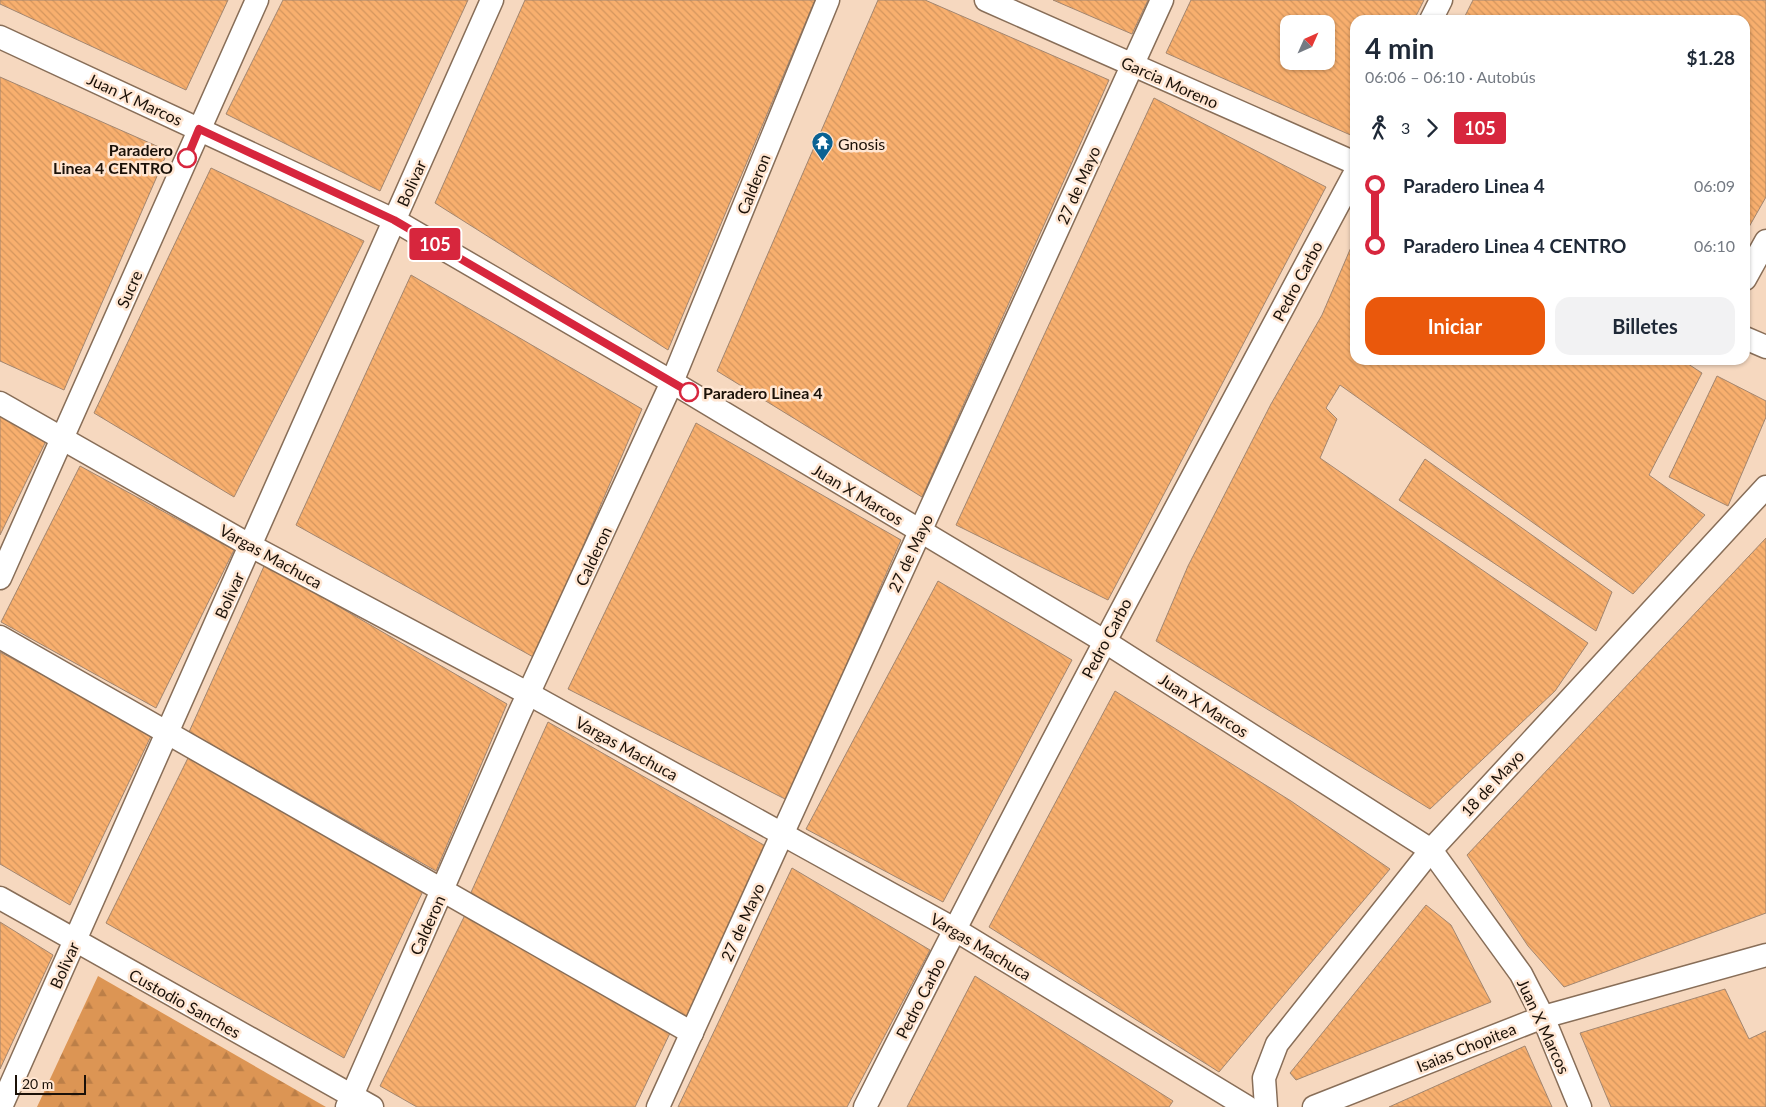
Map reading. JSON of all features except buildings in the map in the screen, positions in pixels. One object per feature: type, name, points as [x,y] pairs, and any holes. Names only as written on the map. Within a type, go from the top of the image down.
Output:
[{"type":"street","name":"Sucre","points":[[0,578],[257,0]]},
{"type":"street","name":"Bolivar","points":[[1,1107],[252,546],[492,0]]},
{"type":"street","name":"Calderon","points":[[350,1102],[529,694],[672,382],[828,0]]},
{"type":"street","name":"Garcia Moreno","points":[[986,0],[1350,161]]},
{"type":"street","name":"27 de Mayo","points":[[658,1107],[1162,0]]},
{"type":"street","points":[[1434,15],[1441,0]]},
{"type":"street","name":"Juan X Marcos","points":[[0,37],[394,220],[672,382],[1104,641],[1432,850],[1521,974],[1543,1016],[1580,1107]]},
{"type":"street","name":"Pedro Carbo","points":[[865,1107],[954,929],[1104,641],[1350,182]]},
{"type":"street","points":[[1750,270],[1766,241]]},
{"type":"street","points":[[1750,340],[1766,347]]},
{"type":"street","name":"Vargas Machuca","points":[[0,403],[252,546],[529,694],[954,929],[1247,1107]]},
{"type":"street","name":"18 de Mayo","points":[[1266,1107],[1264,1078],[1277,1044],[1432,850],[1766,487]]},
{"type":"street","points":[[0,637],[692,1033]]},
{"type":"street","name":"Custodio Sanches","points":[[0,898],[350,1102],[372,1107]]},
{"type":"street","name":"Isaias Chopitea","points":[[1314,1107],[1543,1016],[1766,955]]},
{"type":"green space","points":[[98,976],[326,1107],[37,1107]]},
{"type":"bus line","name":"105","points":[[187,158],[199,129],[394,220],[689,392]]},
{"type":"place","name":"Paradero Linea 4 CENTRO","points":[[187,158]]},
{"type":"place","name":"Gnosis","points":[[822,162]]},
{"type":"place","name":"Paradero Linea 4","points":[[689,392]]}]
